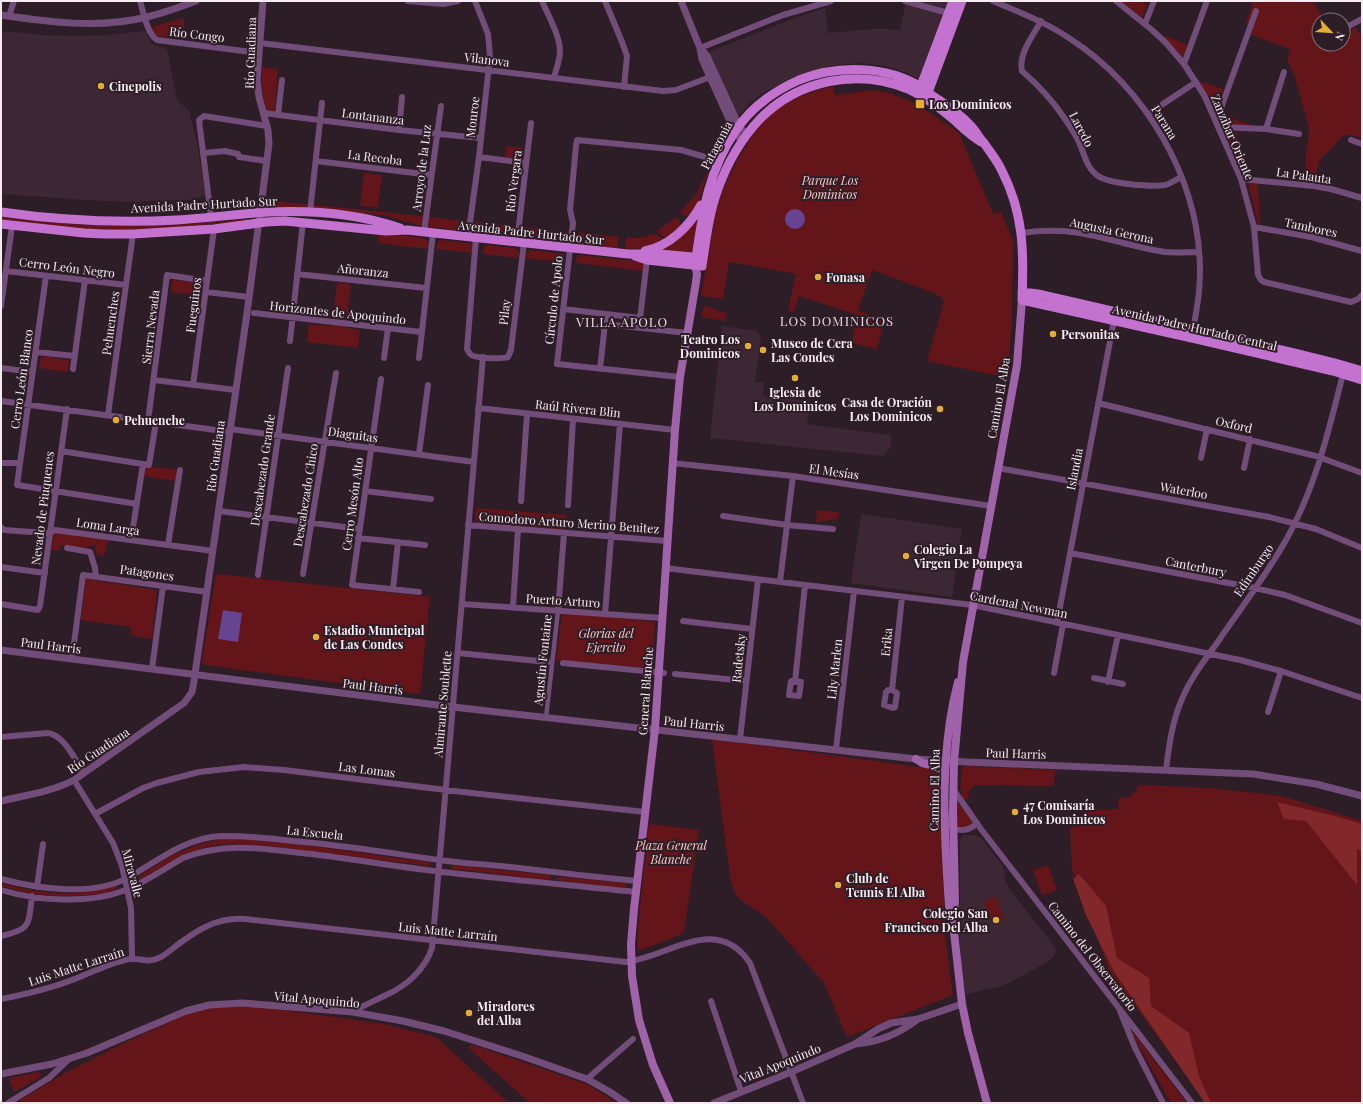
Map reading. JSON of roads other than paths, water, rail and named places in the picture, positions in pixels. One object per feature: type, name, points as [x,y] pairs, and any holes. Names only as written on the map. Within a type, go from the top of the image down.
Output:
[{"type":"main road","points":[[923,93],[953,1]]},
{"type":"main road","points":[[923,93],[962,1]]},
{"type":"main road","name":"Patagonia","points":[[699,264],[706,197],[719,161],[737,129],[758,106],[780,90],[803,79],[826,72],[849,70],[872,71],[896,76],[923,93]]},
{"type":"main road","name":"Patagonia","points":[[699,264],[712,208],[728,165],[744,138],[759,120],[780,102],[803,90],[823,83],[850,79],[871,80],[923,93]]},
{"type":"main road","name":"Camino El Alba","points":[[923,93],[952,118],[967,134],[984,143],[993,154],[1009,185],[1022,233],[1022,296],[1017,365],[972,605],[963,662],[953,701],[948,730],[953,789],[955,901],[953,918]]},
{"type":"main road","points":[[628,254],[651,250],[668,242],[696,215],[706,197]]},
{"type":"main road","name":"Avenida Padre Hurtado Sur","points":[[1,212],[19,215],[123,221],[179,220],[260,213],[310,212],[365,219],[407,230],[428,233],[628,254],[660,254],[699,264]]},
{"type":"main road","points":[[12,226],[15,218],[19,215]]},
{"type":"main road","name":"Avenida Padre Hurtado Sur","points":[[1,224],[84,233],[133,234],[214,229],[259,222],[280,221],[386,231],[407,230]]},
{"type":"main road","name":"Avenida Padre Hurtado Sur","points":[[628,254],[647,260],[699,264]]},
{"type":"main road","name":"General Blanche","points":[[670,1103],[653,1065],[643,1036],[636,1005],[632,961],[632,927],[661,673],[665,568],[680,377],[699,264]]},
{"type":"main road","name":"Avenida Padre Hurtado Central","points":[[1022,296],[1038,294],[1193,329],[1335,363],[1362,371]]},
{"type":"main road","name":"Avenida Padre Hurtado Central","points":[[1022,296],[1114,320],[1343,374],[1362,380]]},
{"type":"main road","points":[[916,758],[922,763],[935,766],[939,769],[946,783]]},
{"type":"main road","name":"Camino El Alba","points":[[950,761],[946,783],[945,811],[949,906],[953,918],[962,1004],[987,1103]]},
{"type":"street","points":[[9,16],[14,1]]},
{"type":"street","points":[[140,1],[146,18]]},
{"type":"street","points":[[1,15],[62,23],[91,24],[146,18],[196,1]]},
{"type":"street","name":"Río Guadiana","points":[[1,801],[46,791],[74,780],[184,702],[192,692],[236,390],[267,161],[269,139],[258,89],[263,1]]},
{"type":"street","points":[[408,1],[443,4],[458,1]]},
{"type":"street","name":"Monroe","points":[[475,1],[488,34],[490,46],[489,70],[480,138],[472,238],[467,349],[472,356],[483,357]]},
{"type":"street","points":[[542,1],[556,34],[560,50],[560,58],[554,78]]},
{"type":"street","points":[[605,1],[627,56],[624,87]]},
{"type":"street","points":[[681,1],[710,77],[737,129],[744,138]]},
{"type":"street","points":[[700,48],[816,3],[831,1]]},
{"type":"street","points":[[905,1],[948,13]]},
{"type":"street","name":"Parana","points":[[993,1],[1041,21],[1075,42],[1106,66],[1129,89],[1148,114],[1170,151],[1191,207],[1199,252],[1199,287],[1193,329]]},
{"type":"street","name":"Zanzibar Oriente","points":[[1116,1],[1166,43],[1184,64],[1204,95],[1241,179],[1254,227],[1256,269],[1261,280],[1264,282],[1351,302],[1358,299],[1362,295]]},
{"type":"street","points":[[1145,24],[1154,1]]},
{"type":"street","points":[[1184,64],[1207,1]]},
{"type":"street","points":[[1215,119],[1221,108],[1256,11]]},
{"type":"street","name":"Río Congo","points":[[146,18],[152,35],[157,40],[259,53]]},
{"type":"street","points":[[1351,25],[1362,19]]},
{"type":"street","name":"Laredo","points":[[1041,21],[1023,53],[1021,65],[1022,71],[1033,80],[1064,117],[1078,140],[1085,160],[1092,170],[1098,176],[1111,181],[1153,186],[1166,184],[1181,178]]},
{"type":"street","name":"Vilanova","points":[[260,43],[624,87],[671,91],[710,77]]},
{"type":"street","points":[[700,48],[707,56],[737,129]]},
{"type":"street","points":[[1266,130],[1284,72]]},
{"type":"street","points":[[278,115],[282,80]]},
{"type":"street","points":[[1148,114],[1196,82]]},
{"type":"street","points":[[400,130],[402,97]]},
{"type":"street","points":[[310,212],[322,103]]},
{"type":"street","name":"Arroyo de la Luz","points":[[419,358],[426,288],[431,175],[441,106]]},
{"type":"street","name":"Lontananza","points":[[263,113],[400,130],[480,138]]},
{"type":"street","points":[[211,217],[200,120],[204,116],[267,126]]},
{"type":"street","name":"Río Vergara","points":[[520,243],[526,163],[531,123]]},
{"type":"street","points":[[1219,127],[1299,134]]},
{"type":"street","name":"Círculo de Apolo","points":[[680,377],[557,364],[574,223],[570,210],[577,140],[681,150],[719,161]]},
{"type":"street","points":[[1351,140],[1362,144]]},
{"type":"street","points":[[204,153],[225,151],[238,154],[239,157],[267,161]]},
{"type":"street","points":[[479,157],[526,163]]},
{"type":"street","name":"La Recoba","points":[[316,161],[431,175]]},
{"type":"street","name":"La Palauta","points":[[1241,179],[1314,186],[1331,189],[1362,198]]},
{"type":"street","points":[[290,340],[303,222]]},
{"type":"street","points":[[1,306],[12,226]]},
{"type":"street","name":"Tambores","points":[[1254,227],[1312,237],[1362,251]]},
{"type":"street","name":"Fueguinos","points":[[193,385],[214,229]]},
{"type":"street","name":"Augusta Gerona","points":[[1022,233],[1068,231],[1145,249],[1166,252],[1199,252]]},
{"type":"street","name":"Pehuenches","points":[[108,415],[133,234]]},
{"type":"street","name":"Pilay","points":[[483,357],[508,357],[511,350],[520,243]]},
{"type":"street","points":[[639,327],[647,260]]},
{"type":"street","name":"Cerro León Negro","points":[[6,271],[126,286]]},
{"type":"street","name":"Añoranza","points":[[297,274],[426,288]]},
{"type":"street","name":"Sierra Nevada","points":[[148,421],[167,275],[207,280]]},
{"type":"street","name":"Cerro León Blanco","points":[[46,276],[17,485],[55,491]]},
{"type":"street","points":[[73,369],[84,280]]},
{"type":"street","points":[[206,292],[249,297]]},
{"type":"street","points":[[563,309],[640,318]]},
{"type":"street","name":"Horizontes de Apoquindo","points":[[254,314],[421,332]]},
{"type":"street","points":[[600,369],[606,314]]},
{"type":"street","name":"Islandia","points":[[1054,673],[1070,554],[1114,320]]},
{"type":"street","points":[[605,324],[687,333]]},
{"type":"street","points":[[384,358],[388,328]]},
{"type":"street","points":[[36,352],[75,356]]},
{"type":"street","name":"Almirante Soublette","points":[[353,1012],[362,1006],[395,991],[416,974],[430,956],[433,940],[483,357]]},
{"type":"street","points":[[1,368],[33,372]]},
{"type":"street","name":"Descabezado Grande","points":[[258,575],[288,368]]},
{"type":"street","name":"Descabezado Chico","points":[[303,574],[336,373]]},
{"type":"street","name":"Edimburgo","points":[[1166,770],[1170,739],[1178,709],[1190,683],[1277,556],[1295,523],[1320,457],[1343,374]]},
{"type":"street","name":"Cerro Mesón Alto","points":[[382,379],[352,585],[392,589]]},
{"type":"street","points":[[154,380],[236,390]]},
{"type":"street","points":[[419,454],[428,385]]},
{"type":"street","name":"Diaguitas","points":[[1,401],[156,422],[325,441],[474,462]]},
{"type":"street","name":"Oxford","points":[[1098,403],[1320,457],[1362,473]]},
{"type":"street","name":"Raúl Rivera Blin","points":[[478,408],[675,430]]},
{"type":"street","name":"Nevado de Piuquenes","points":[[1,604],[38,610],[40,606],[67,409]]},
{"type":"street","points":[[520,501],[526,414]]},
{"type":"street","points":[[568,505],[573,419]]},
{"type":"street","points":[[131,540],[137,504],[156,422]]},
{"type":"street","points":[[605,614],[620,424]]},
{"type":"street","points":[[1201,458],[1207,429]]},
{"type":"street","points":[[1244,468],[1250,440]]},
{"type":"street","points":[[61,451],[146,464]]},
{"type":"street","points":[[1,463],[20,463]]},
{"type":"street","name":"El Mesías","points":[[672,464],[793,476],[991,506]]},
{"type":"street","name":"Waterloo","points":[[998,468],[1269,517],[1295,523],[1329,534],[1362,548]]},
{"type":"street","points":[[168,545],[180,470]]},
{"type":"street","points":[[780,582],[793,476]]},
{"type":"street","points":[[55,491],[137,504]]},
{"type":"street","points":[[365,491],[431,499]]},
{"type":"street","points":[[219,510],[360,529]]},
{"type":"street","points":[[723,516],[787,525],[833,529]]},
{"type":"street","name":"Comodoro Arturo Merino Benitez","points":[[468,525],[667,541]]},
{"type":"street","name":"Loma Larga","points":[[1,527],[4,530],[50,533],[55,530],[213,551]]},
{"type":"street","points":[[513,607],[518,529]]},
{"type":"street","name":"Agustín Fontaine","points":[[546,718],[558,611],[564,533]]},
{"type":"street","points":[[358,538],[424,545]]},
{"type":"street","points":[[398,542],[392,589],[419,592]]},
{"type":"street","points":[[67,548],[90,552],[96,577]]},
{"type":"street","name":"Canterbury","points":[[1070,554],[1255,588],[1292,598],[1362,623]]},
{"type":"street","points":[[1,567],[45,573]]},
{"type":"street","name":"Cardenal Newman","points":[[665,568],[972,605],[1240,660],[1281,671],[1362,698]]},
{"type":"street","name":"Patagones","points":[[72,659],[83,575],[207,592]]},
{"type":"street","name":"Radetsky","points":[[740,739],[758,580]]},
{"type":"street","points":[[795,682],[805,585]]},
{"type":"street","points":[[152,669],[163,586]]},
{"type":"street","name":"Lily Marlen","points":[[836,750],[854,591]]},
{"type":"street","name":"Erika","points":[[892,690],[902,597]]},
{"type":"street","name":"Puerto Arturo","points":[[462,604],[662,618]]},
{"type":"street","points":[[683,621],[752,629]]},
{"type":"street","points":[[1108,682],[1118,635]]},
{"type":"street","name":"Paul Harris","points":[[1,650],[453,707],[836,750],[950,761],[1235,773],[1271,776],[1316,784],[1362,796]]},
{"type":"street","points":[[458,653],[548,662]]},
{"type":"street","points":[[563,663],[661,673]]},
{"type":"street","points":[[1268,712],[1281,671]]},
{"type":"street","points":[[676,674],[746,681]]},
{"type":"street","points":[[1094,678],[1123,684]]},
{"type":"street","points":[[1,737],[48,733],[55,734],[64,742],[84,773]]},
{"type":"street","name":"Las Lomas","points":[[95,814],[143,788],[157,783],[192,774],[227,768],[276,769],[645,812]]},
{"type":"street","name":"Miravalle","points":[[74,780],[115,848],[126,878],[131,908],[132,958]]},
{"type":"street","name":"Camino del Observatorio","points":[[953,789],[977,823],[1192,1103]]},
{"type":"street","points":[[945,811],[948,816],[950,827],[967,830],[977,823]]},
{"type":"street","name":"La Escuela","points":[[1,879],[37,887],[60,890],[84,889],[105,885],[126,878],[178,847],[198,840],[220,836],[325,844],[440,860],[638,881]]},
{"type":"street","points":[[37,887],[43,844]]},
{"type":"street","name":"La Escuela","points":[[1,890],[32,896],[60,899],[86,898],[113,894],[128,889],[183,858],[206,850],[226,847],[241,847],[439,871],[636,892]]},
{"type":"street","points":[[554,884],[556,872]]},
{"type":"street","points":[[1,936],[22,930],[26,925],[29,918],[32,896]]},
{"type":"street","name":"Luis Matte Larraín","points":[[1,999],[50,988],[106,966],[132,958],[147,961],[161,957],[203,928],[215,922],[229,918],[626,962],[698,940],[718,940],[734,947],[743,954],[750,963],[804,1103]]},
{"type":"street","points":[[711,1001],[742,1091]]},
{"type":"street","name":"Vital Apoquindo","points":[[1,1074],[35,1068],[87,1054],[186,1011],[209,1005],[242,1003],[353,1012],[403,1021],[444,1031],[587,1079],[626,1103]]},
{"type":"street","name":"Vital Apoquindo","points":[[714,1103],[855,1044],[878,1028],[891,1023],[918,1019],[962,1004]]},
{"type":"street","points":[[1117,1004],[1135,1048],[1164,1103]]},
{"type":"street","name":"Vital Apoquindo","points":[[855,1044],[876,1041],[895,1034],[918,1019]]},
{"type":"street","points":[[587,1079],[633,1039]]},
{"type":"street","points":[[8,1103],[49,1078],[69,1060]]},
{"type":"place","name":"Cinepolis","points":[[101,86]]},
{"type":"place","name":"Los Dominicos","points":[[920,104]]},
{"type":"place","name":"Fonasa","points":[[818,277]]},
{"type":"place","name":"Personitas","points":[[1053,334]]},
{"type":"place","name":"Teatro Los Dominicos","points":[[748,346]]},
{"type":"place","name":"Museo de Cera Las Condes","points":[[763,350]]},
{"type":"place","name":"Iglesia de Los Dominicos","points":[[795,378]]},
{"type":"place","name":"Casa de Oración Los Dominicos","points":[[940,409]]},
{"type":"place","name":"Pehuenche","points":[[116,420]]},
{"type":"place","name":"Colegio La Virgen De Pompeya","points":[[906,556]]},
{"type":"place","name":"Estadio Municipal de Las Condes","points":[[316,637]]},
{"type":"place","name":"47 Comisaría Los Dominicos","points":[[1015,812]]},
{"type":"place","name":"Club de Tennis El Alba","points":[[838,885]]},
{"type":"place","name":"Colegio San Francisco Del Alba","points":[[996,920]]},
{"type":"place","name":"Miradores del Alba","points":[[469,1013]]},
{"type":"district","name":"LOS DOMINICOS","points":[[837,320]]},
{"type":"district","name":"VILLA APOLO","points":[[622,321]]},
{"type":"park label","name":"Parque Los Dominicos","points":[[830,187]]},
{"type":"park label","name":"Glorias del Ejercito","points":[[606,640]]},
{"type":"park label","name":"Plaza General Blanche","points":[[671,852]]}]
